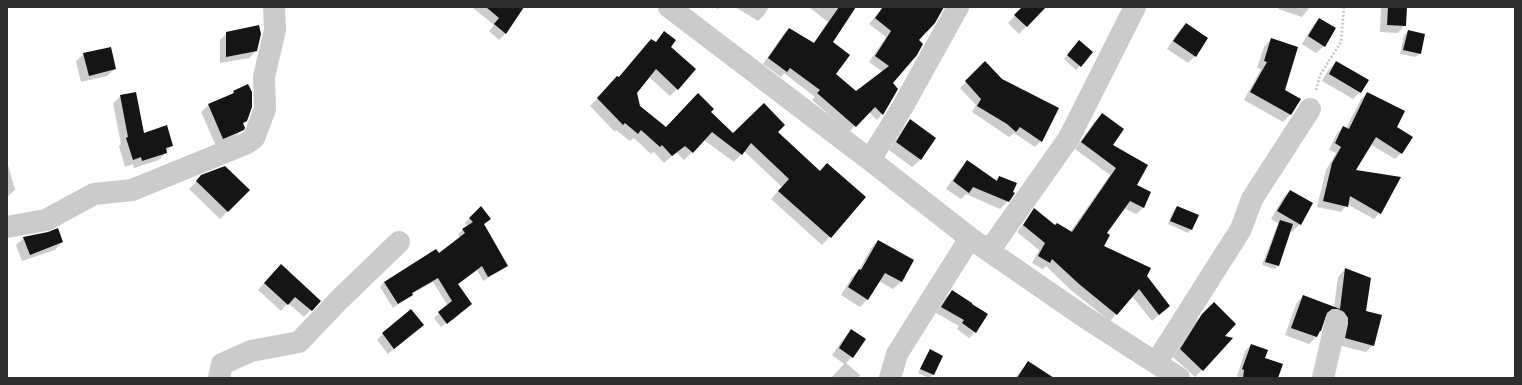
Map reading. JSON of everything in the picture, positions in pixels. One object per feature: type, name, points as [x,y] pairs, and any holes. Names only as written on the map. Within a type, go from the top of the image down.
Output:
[{"type":"street","points":[[7,227],[46,220],[94,194],[132,190],[244,144],[254,138],[265,109],[264,77],[275,30],[274,7]]},
{"type":"street","points":[[669,7],[970,238],[1083,316],[1179,378]]},
{"type":"street","points":[[870,160],[902,108],[958,7]]},
{"type":"street","points":[[989,251],[1070,138],[1135,7]]},
{"type":"street","points":[[1156,363],[1241,229],[1252,199],[1310,109]]},
{"type":"street","points":[[890,378],[897,354],[970,238]]},
{"type":"street","points":[[219,378],[222,364],[251,351],[299,342],[339,300],[399,242]]},
{"type":"street","points":[[1323,378],[1336,321]]},
{"type":"path","points":[[1310,109],[1320,75],[1341,42],[1344,7]]},
{"type":"building","points":[[486,7],[524,7],[506,34],[494,24],[499,18]]},
{"type":"building","points":[[839,7],[856,7],[833,42],[850,55],[836,74],[856,91],[889,66],[875,56],[891,31],[875,18],[883,7],[944,7],[935,23],[919,40],[923,44],[917,55],[893,83],[898,89],[883,115],[875,107],[856,127],[817,93],[820,90],[790,68],[787,72],[768,58],[789,28],[814,43]]},
{"type":"building","points":[[1022,7],[1046,7],[1027,27],[1014,15]]},
{"type":"building","points":[[1388,7],[1407,7],[1406,26],[1387,25]]},
{"type":"building","points":[[1319,18],[1336,28],[1325,47],[1308,36]]},
{"type":"building","points":[[1186,23],[1208,38],[1196,57],[1173,41]]},
{"type":"building","points":[[259,25],[261,34],[257,51],[226,57],[226,32]]},
{"type":"building","points":[[1408,30],[1425,34],[1421,54],[1403,50]]},
{"type":"building","points":[[664,31],[676,40],[671,47],[696,69],[678,90],[656,69],[637,93],[640,106],[666,127],[698,93],[714,109],[711,112],[733,133],[764,103],[785,125],[778,132],[820,171],[827,163],[866,197],[831,238],[778,191],[789,179],[751,143],[742,155],[712,132],[693,153],[685,146],[672,156],[662,145],[660,147],[641,130],[638,134],[625,123],[623,125],[597,98],[617,76],[619,77],[651,39],[656,42]]},
{"type":"building","points":[[1271,38],[1298,47],[1285,90],[1301,99],[1291,115],[1250,92],[1267,62],[1264,61]]},
{"type":"building","points":[[1079,40],[1093,52],[1081,67],[1067,55]]},
{"type":"building","points":[[111,47],[116,69],[89,76],[83,53]]},
{"type":"building","points":[[985,61],[1002,79],[1059,108],[1042,142],[1020,127],[1016,132],[1007,124],[977,106],[981,99],[965,81]]},
{"type":"building","points":[[1336,61],[1369,80],[1361,93],[1329,74]]},
{"type":"building","points":[[248,84],[252,92],[252,107],[247,121],[243,123],[245,128],[244,130],[223,139],[208,104],[234,93],[233,91]]},
{"type":"building","points":[[136,92],[144,133],[167,125],[173,146],[166,148],[167,153],[142,161],[141,157],[133,160],[126,138],[128,137],[120,95]]},
{"type":"building","points":[[1367,92],[1405,111],[1397,127],[1413,137],[1402,154],[1376,137],[1356,170],[1401,177],[1381,214],[1350,196],[1348,207],[1323,201],[1332,163],[1341,147],[1335,143],[1343,126],[1349,129]]},
{"type":"building","points":[[1102,113],[1124,129],[1113,145],[1148,165],[1137,185],[1151,192],[1144,208],[1130,201],[1107,233],[1110,235],[1104,246],[1151,268],[1147,276],[1170,306],[1159,315],[1139,289],[1117,315],[1079,284],[1052,259],[1050,263],[1038,256],[1045,243],[1023,225],[1034,208],[1055,225],[1057,223],[1072,232],[1116,168],[1081,142]]},
{"type":"building","points":[[910,119],[936,138],[921,160],[896,142]]},
{"type":"building","points":[[967,160],[997,181],[999,176],[1017,183],[1013,192],[1015,193],[1009,202],[973,187],[969,193],[953,181]]},
{"type":"building","points":[[225,166],[250,190],[228,212],[196,181],[201,175]]},
{"type":"building","points":[[1290,190],[1313,203],[1301,225],[1277,211]]},
{"type":"building","points":[[481,206],[491,219],[484,224],[508,266],[488,277],[482,266],[458,284],[472,304],[447,324],[438,312],[452,301],[438,278],[412,293],[413,295],[398,304],[384,282],[436,249],[439,253],[465,233],[462,229],[473,222],[469,218]]},
{"type":"building","points":[[1177,206],[1199,215],[1192,230],[1170,221]]},
{"type":"building","points":[[1280,220],[1293,224],[1279,266],[1265,262]]},
{"type":"building","points":[[58,228],[63,242],[30,255],[23,237],[48,232]]},
{"type":"building","points":[[878,240],[914,260],[902,282],[885,273],[868,300],[848,287],[859,269],[861,270]]},
{"type":"building","points":[[281,264],[321,301],[312,311],[295,297],[288,305],[264,283]]},
{"type":"building","points":[[1345,268],[1371,278],[1366,311],[1382,315],[1374,346],[1345,338],[1348,318],[1344,312],[1338,309],[1332,309],[1327,313],[1321,331],[1317,337],[1291,328],[1303,295],[1340,309]]},
{"type":"building","points":[[952,290],[988,314],[976,333],[962,323],[964,320],[941,307]]},
{"type":"building","points":[[1214,302],[1236,324],[1225,336],[1233,338],[1203,371],[1180,349],[1202,314]]},
{"type":"building","points":[[411,309],[424,325],[394,349],[382,333]]},
{"type":"building","points":[[851,329],[866,339],[853,358],[839,348]]},
{"type":"building","points":[[1251,344],[1268,350],[1265,358],[1283,364],[1278,378],[1243,378],[1244,370],[1242,369]]},
{"type":"building","points":[[930,349],[943,356],[934,375],[920,369]]},
{"type":"building","points":[[1028,361],[1054,378],[1017,378]]}]
